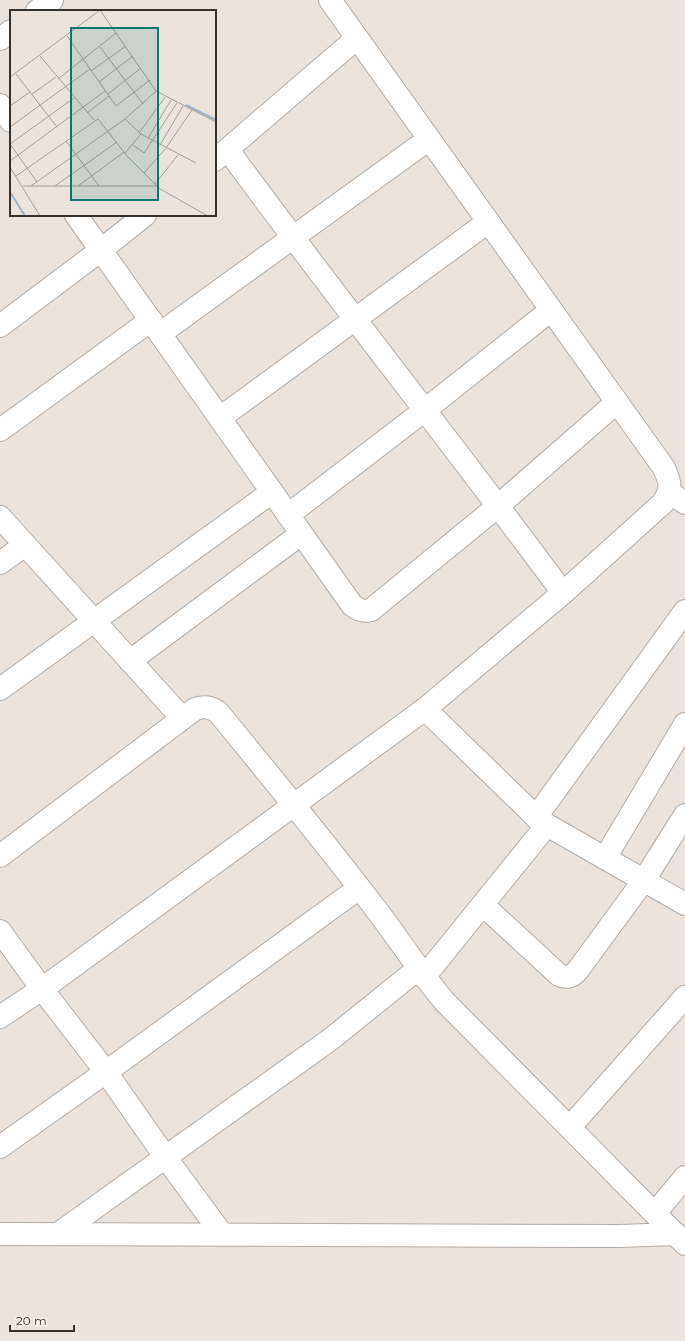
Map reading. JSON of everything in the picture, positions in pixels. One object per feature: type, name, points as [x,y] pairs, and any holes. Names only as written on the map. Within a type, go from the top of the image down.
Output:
[{"type":"street","points":[[38,10],[52,0]]},
{"type":"street","points":[[0,1017],[42,989],[425,709],[562,593],[663,503],[677,497],[664,468],[330,0]]},
{"type":"street","points":[[0,39],[10,32]]},
{"type":"street","points":[[357,38],[221,155],[293,238],[498,506],[562,593]]},
{"type":"street","points":[[0,105],[10,120]]},
{"type":"street","points":[[0,430],[293,238],[429,139]]},
{"type":"street","points":[[77,216],[352,605],[365,612],[371,610],[498,506],[617,402]]},
{"type":"street","points":[[0,326],[145,216]]},
{"type":"street","points":[[220,418],[488,222]]},
{"type":"street","points":[[288,516],[551,310]]},
{"type":"street","points":[[0,689],[272,492]]},
{"type":"street","points":[[0,517],[182,718]]},
{"type":"street","points":[[130,661],[301,534]]},
{"type":"street","points":[[0,563],[25,545]]},
{"type":"street","points":[[58,1234],[331,1039],[421,972],[483,905],[685,611]]},
{"type":"street","points":[[0,856],[182,718],[195,709],[204,706],[211,708],[218,712],[294,805],[397,937],[421,972],[444,1001],[681,1239]]},
{"type":"street","points":[[425,709],[542,821],[685,904]]},
{"type":"street","points":[[605,858],[685,724]]},
{"type":"street","points":[[483,905],[559,976],[569,976],[578,970],[644,880],[685,815]]},
{"type":"street","points":[[0,1147],[359,888]]},
{"type":"street","points":[[0,931],[42,989],[106,1072],[166,1158],[222,1234]]},
{"type":"street","points":[[570,1127],[685,997]]},
{"type":"street","points":[[655,1214],[685,1177]]},
{"type":"street","points":[[0,1234],[619,1236],[681,1239]]}]
